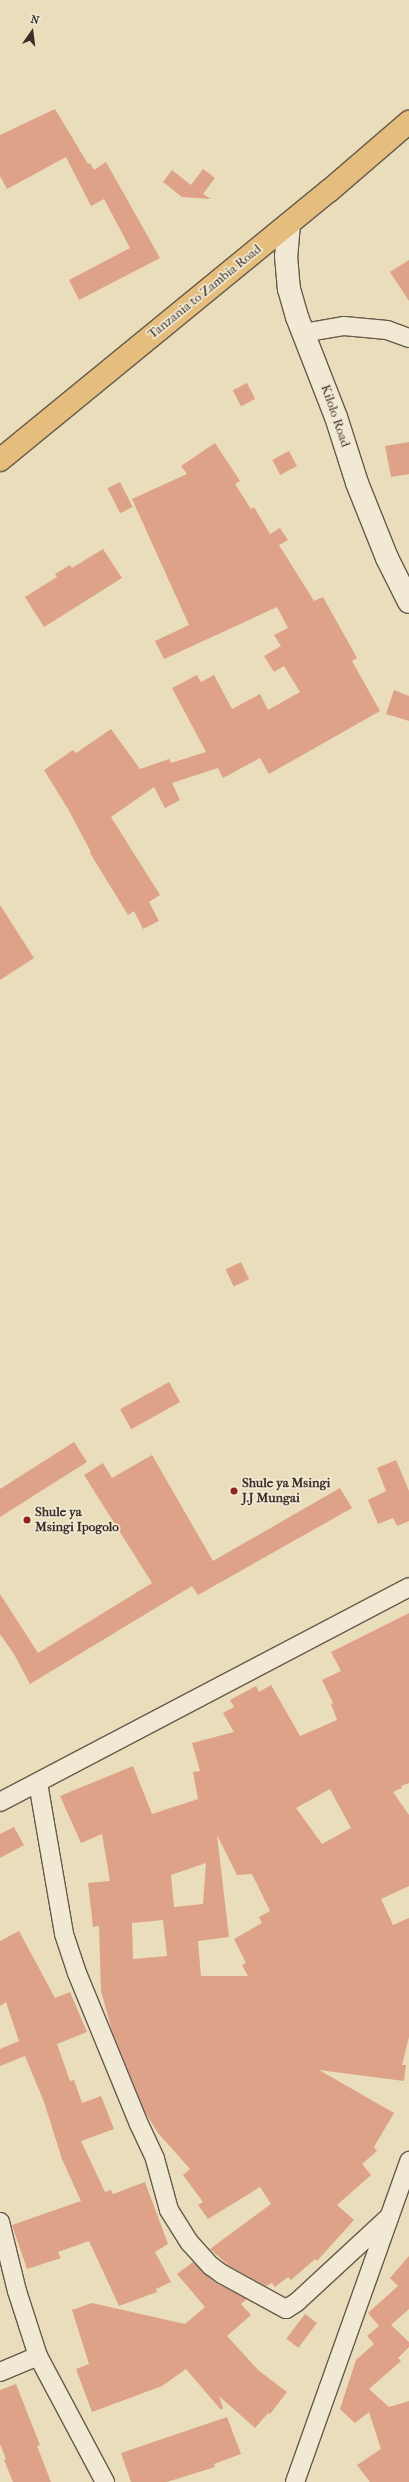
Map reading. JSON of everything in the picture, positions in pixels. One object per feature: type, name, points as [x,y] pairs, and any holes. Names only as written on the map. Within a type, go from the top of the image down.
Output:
[{"type":"highway","name":"Tanzania to Zambia Road","points":[[0,460],[289,224],[409,122]]},
{"type":"main road","name":"Kilolo Road","points":[[289,224],[286,256],[289,289],[303,333],[336,417],[357,483],[387,558],[409,602]]},
{"type":"street","points":[[303,333],[344,326],[387,330],[409,338]]},
{"type":"street","points":[[0,1802],[355,1614],[409,1587]]},
{"type":"street","points":[[38,1783],[66,1941],[139,2124],[155,2159],[169,2210],[190,2244],[211,2266],[222,2274],[286,2309],[297,2302],[389,2217]]},
{"type":"street","points":[[295,2482],[409,2161]]},
{"type":"street","points":[[0,2222],[17,2292],[38,2356],[105,2482]]},
{"type":"street","points":[[0,2372],[38,2356]]},
{"type":"building","points":[[55,109],[88,164],[90,163],[94,170],[106,162],[160,258],[79,300],[69,280],[130,248],[104,199],[91,206],[66,157],[7,189],[0,176],[0,135]]},
{"type":"building","points":[[203,169],[215,178],[203,194],[211,199],[182,197],[163,182],[172,170],[191,185]]},
{"type":"building","points":[[409,260],[409,301],[390,272]]},
{"type":"building","points":[[247,383],[255,399],[241,406],[233,390]]},
{"type":"building","points":[[409,442],[409,474],[391,477],[385,446]]},
{"type":"building","points":[[215,443],[240,481],[235,484],[251,509],[254,507],[270,534],[280,528],[288,540],[279,545],[314,601],[323,597],[357,658],[352,661],[380,711],[269,774],[260,758],[223,778],[218,768],[172,783],[180,800],[165,808],[154,787],[111,817],[160,895],[149,902],[159,921],[143,929],[134,911],[128,915],[90,853],[91,852],[68,809],[44,770],[73,750],[76,753],[111,729],[140,769],[169,759],[171,763],[206,752],[172,688],[197,675],[201,682],[214,675],[232,709],[260,694],[268,710],[300,692],[284,666],[274,672],[264,656],[281,646],[274,635],[288,628],[277,607],[164,659],[155,641],[189,625],[132,499],[187,474],[181,466]]},
{"type":"building","points":[[289,451],[297,466],[280,475],[272,460]]},
{"type":"building","points":[[120,482],[133,507],[120,513],[108,488]]},
{"type":"building","points":[[103,549],[122,578],[44,627],[25,597],[57,577],[55,574],[70,565],[72,568]]},
{"type":"building","points":[[394,690],[409,696],[409,721],[386,714]]},
{"type":"building","points":[[0,905],[34,958],[0,980]]},
{"type":"building","points":[[241,1262],[249,1279],[234,1286],[226,1269]]},
{"type":"building","points":[[169,1382],[180,1402],[131,1429],[120,1409]]},
{"type":"building","points":[[74,1442],[87,1462],[0,1517],[0,1489]]},
{"type":"building","points":[[152,1455],[213,1561],[340,1488],[352,1508],[198,1595],[192,1586],[30,1684],[14,1654],[0,1634],[0,1594],[38,1653],[152,1583],[84,1475],[103,1463],[112,1478]]},
{"type":"building","points":[[396,1460],[409,1491],[409,1521],[397,1526],[393,1518],[378,1524],[368,1500],[386,1491],[377,1468]]},
{"type":"building","points":[[409,1613],[409,1783],[401,1786],[402,1788],[393,1792],[409,1815],[409,1886],[381,1899],[393,1925],[409,1918],[409,2037],[402,2065],[406,2065],[404,2081],[319,2070],[394,2113],[374,2147],[377,2151],[362,2164],[371,2175],[337,2205],[354,2220],[317,2261],[315,2259],[291,2280],[288,2277],[275,2287],[272,2283],[266,2286],[228,2265],[210,2249],[271,2204],[260,2187],[208,2219],[198,2205],[203,2202],[183,2175],[190,2169],[158,2133],[145,2112],[112,2031],[101,1991],[99,1926],[93,1927],[88,1883],[110,1881],[102,1834],[81,1843],[60,1796],[133,1766],[152,1814],[198,1799],[193,1772],[200,1771],[192,1743],[234,1732],[223,1713],[234,1707],[230,1700],[256,1686],[259,1692],[271,1685],[300,1736],[337,1720],[331,1704],[333,1703],[322,1680],[341,1671],[331,1652]],"holes":[[[330,1789],[351,1828],[322,1844],[296,1808]],[[217,1835],[237,1875],[252,1874],[270,1911],[259,1917],[262,1923],[234,1939],[246,1963],[242,1965],[248,1976],[201,1976],[198,1941],[229,1937]],[[206,1863],[203,1904],[174,1907],[171,1875]],[[163,1920],[167,1956],[133,1959],[132,1923]]]},
{"type":"building","points":[[14,1827],[24,1845],[0,1858],[0,1834]]},
{"type":"building","points":[[19,1931],[55,1998],[70,1992],[87,2032],[57,2044],[70,2081],[74,2080],[82,2103],[101,2096],[114,2129],[81,2141],[105,2192],[111,2190],[113,2194],[145,2182],[168,2244],[155,2252],[171,2282],[156,2289],[157,2292],[119,2306],[89,2241],[58,2252],[61,2258],[27,2269],[12,2225],[81,2201],[62,2159],[44,2102],[25,2056],[0,2066],[0,2049],[19,2041],[6,2002],[0,2006],[0,1941]]},
{"type":"building","points":[[409,2256],[409,2309],[391,2325],[409,2342],[409,2347],[398,2358],[401,2361],[369,2389],[389,2407],[409,2401],[409,2482],[370,2482],[357,2465],[381,2449],[369,2412],[355,2423],[340,2409],[356,2360],[374,2344],[367,2336],[379,2326],[368,2313],[398,2286],[390,2278]]},
{"type":"building","points":[[193,2262],[216,2283],[247,2299],[241,2304],[251,2315],[227,2336],[258,2370],[287,2392],[270,2414],[268,2413],[255,2428],[219,2396],[223,2408],[221,2410],[186,2369],[162,2386],[92,2412],[76,2369],[89,2364],[72,2310],[92,2303],[185,2324],[205,2307],[177,2274]]},
{"type":"building","points":[[305,2314],[317,2323],[298,2348],[286,2339]]},
{"type":"building","points":[[16,2384],[40,2445],[37,2446],[51,2482],[13,2482],[4,2460],[6,2459],[0,2444],[0,2390]]},
{"type":"building","points":[[227,2417],[241,2454],[214,2464],[215,2467],[167,2482],[131,2482],[121,2453]]},
{"type":"place","name":"Shule ya Msingi J.J Mungai","points":[[234,1491]]},
{"type":"place","name":"Shule ya Msingi Ipogolo","points":[[27,1520]]}]
